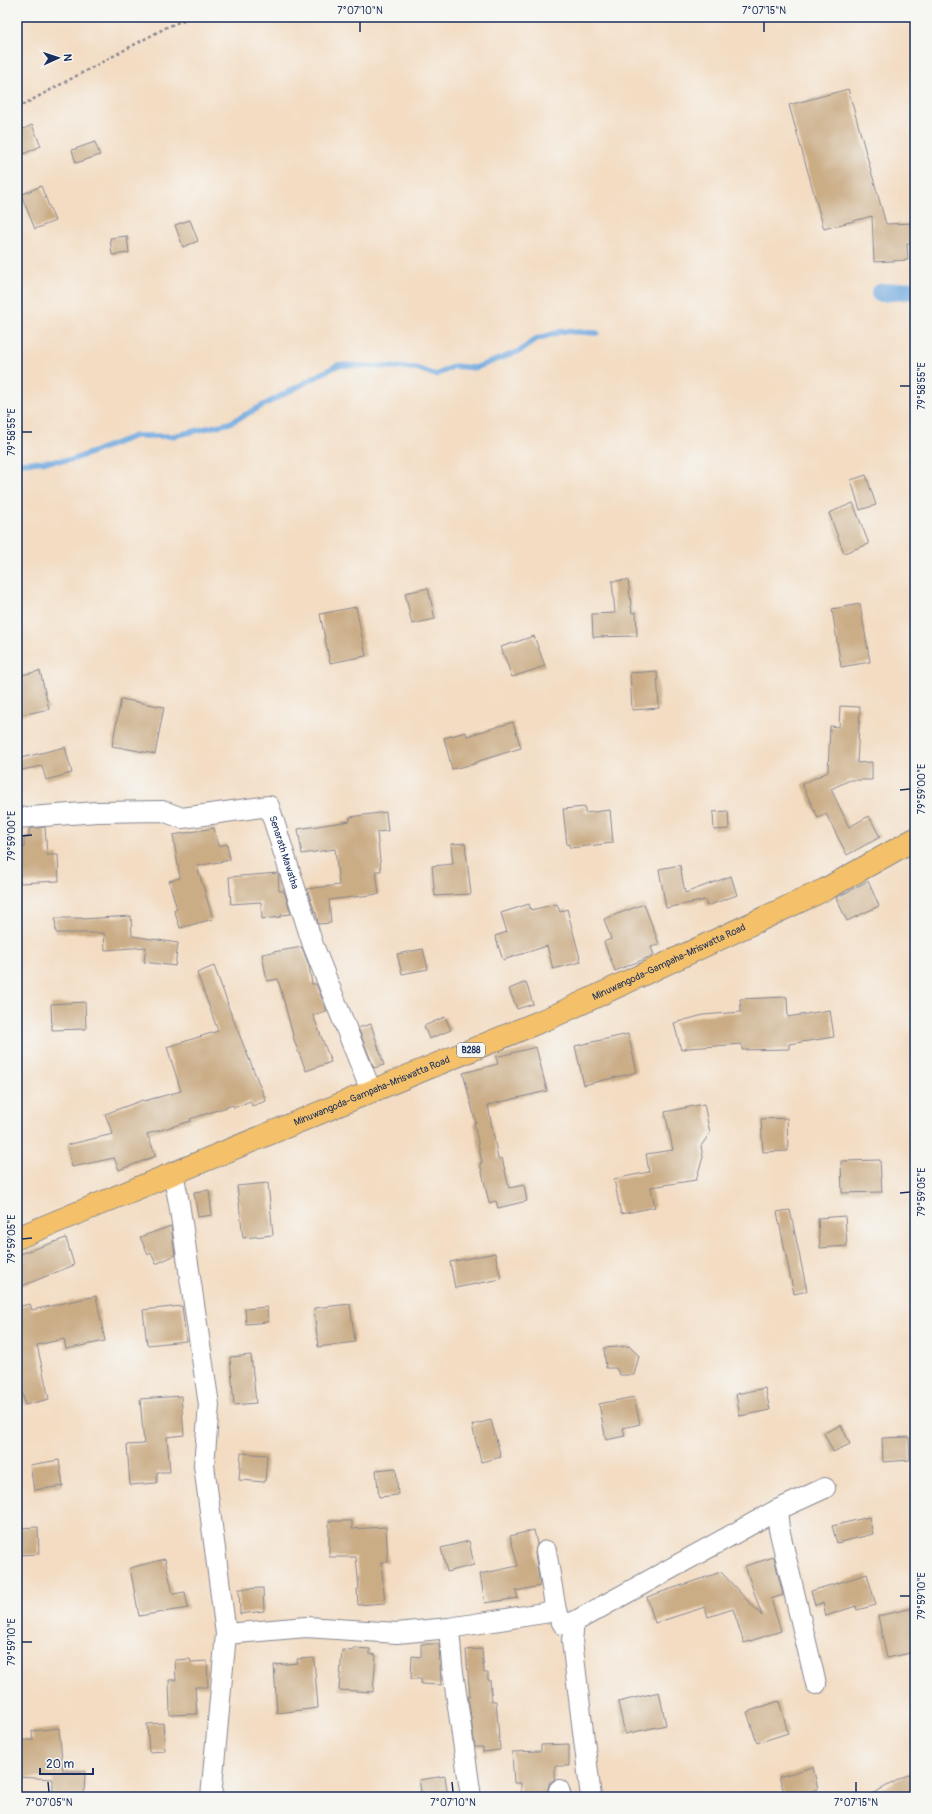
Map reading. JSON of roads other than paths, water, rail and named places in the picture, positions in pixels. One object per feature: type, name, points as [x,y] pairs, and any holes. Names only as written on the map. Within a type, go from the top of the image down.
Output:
[{"type":"main road","name":"Minuwangoda-Gampaha-Mriswatta Road","points":[[17,1238],[556,1015],[826,889],[915,839]]},
{"type":"street","name":"Senarath Mawatha","points":[[17,818],[97,812],[163,811],[182,818],[269,806],[313,945],[371,1091]]},
{"type":"street","points":[[172,1173],[179,1203],[209,1405],[204,1465],[226,1634],[210,1797]]},
{"type":"street","points":[[546,1551],[556,1611],[563,1624],[574,1622],[777,1510],[825,1488]]},
{"type":"street","points":[[777,1510],[779,1529],[816,1684]]},
{"type":"street","points":[[226,1634],[306,1627],[397,1633],[449,1628],[556,1611]]},
{"type":"street","points":[[574,1622],[572,1641],[591,1797]]},
{"type":"street","points":[[449,1628],[452,1665],[471,1797]]},
{"type":"waterway","points":[[880,293],[915,290]]},
{"type":"waterway","points":[[17,463],[72,460],[135,436],[173,436],[230,423],[338,365],[416,368],[436,375],[454,366],[475,368],[520,351],[536,339],[563,331],[597,333]]}]
